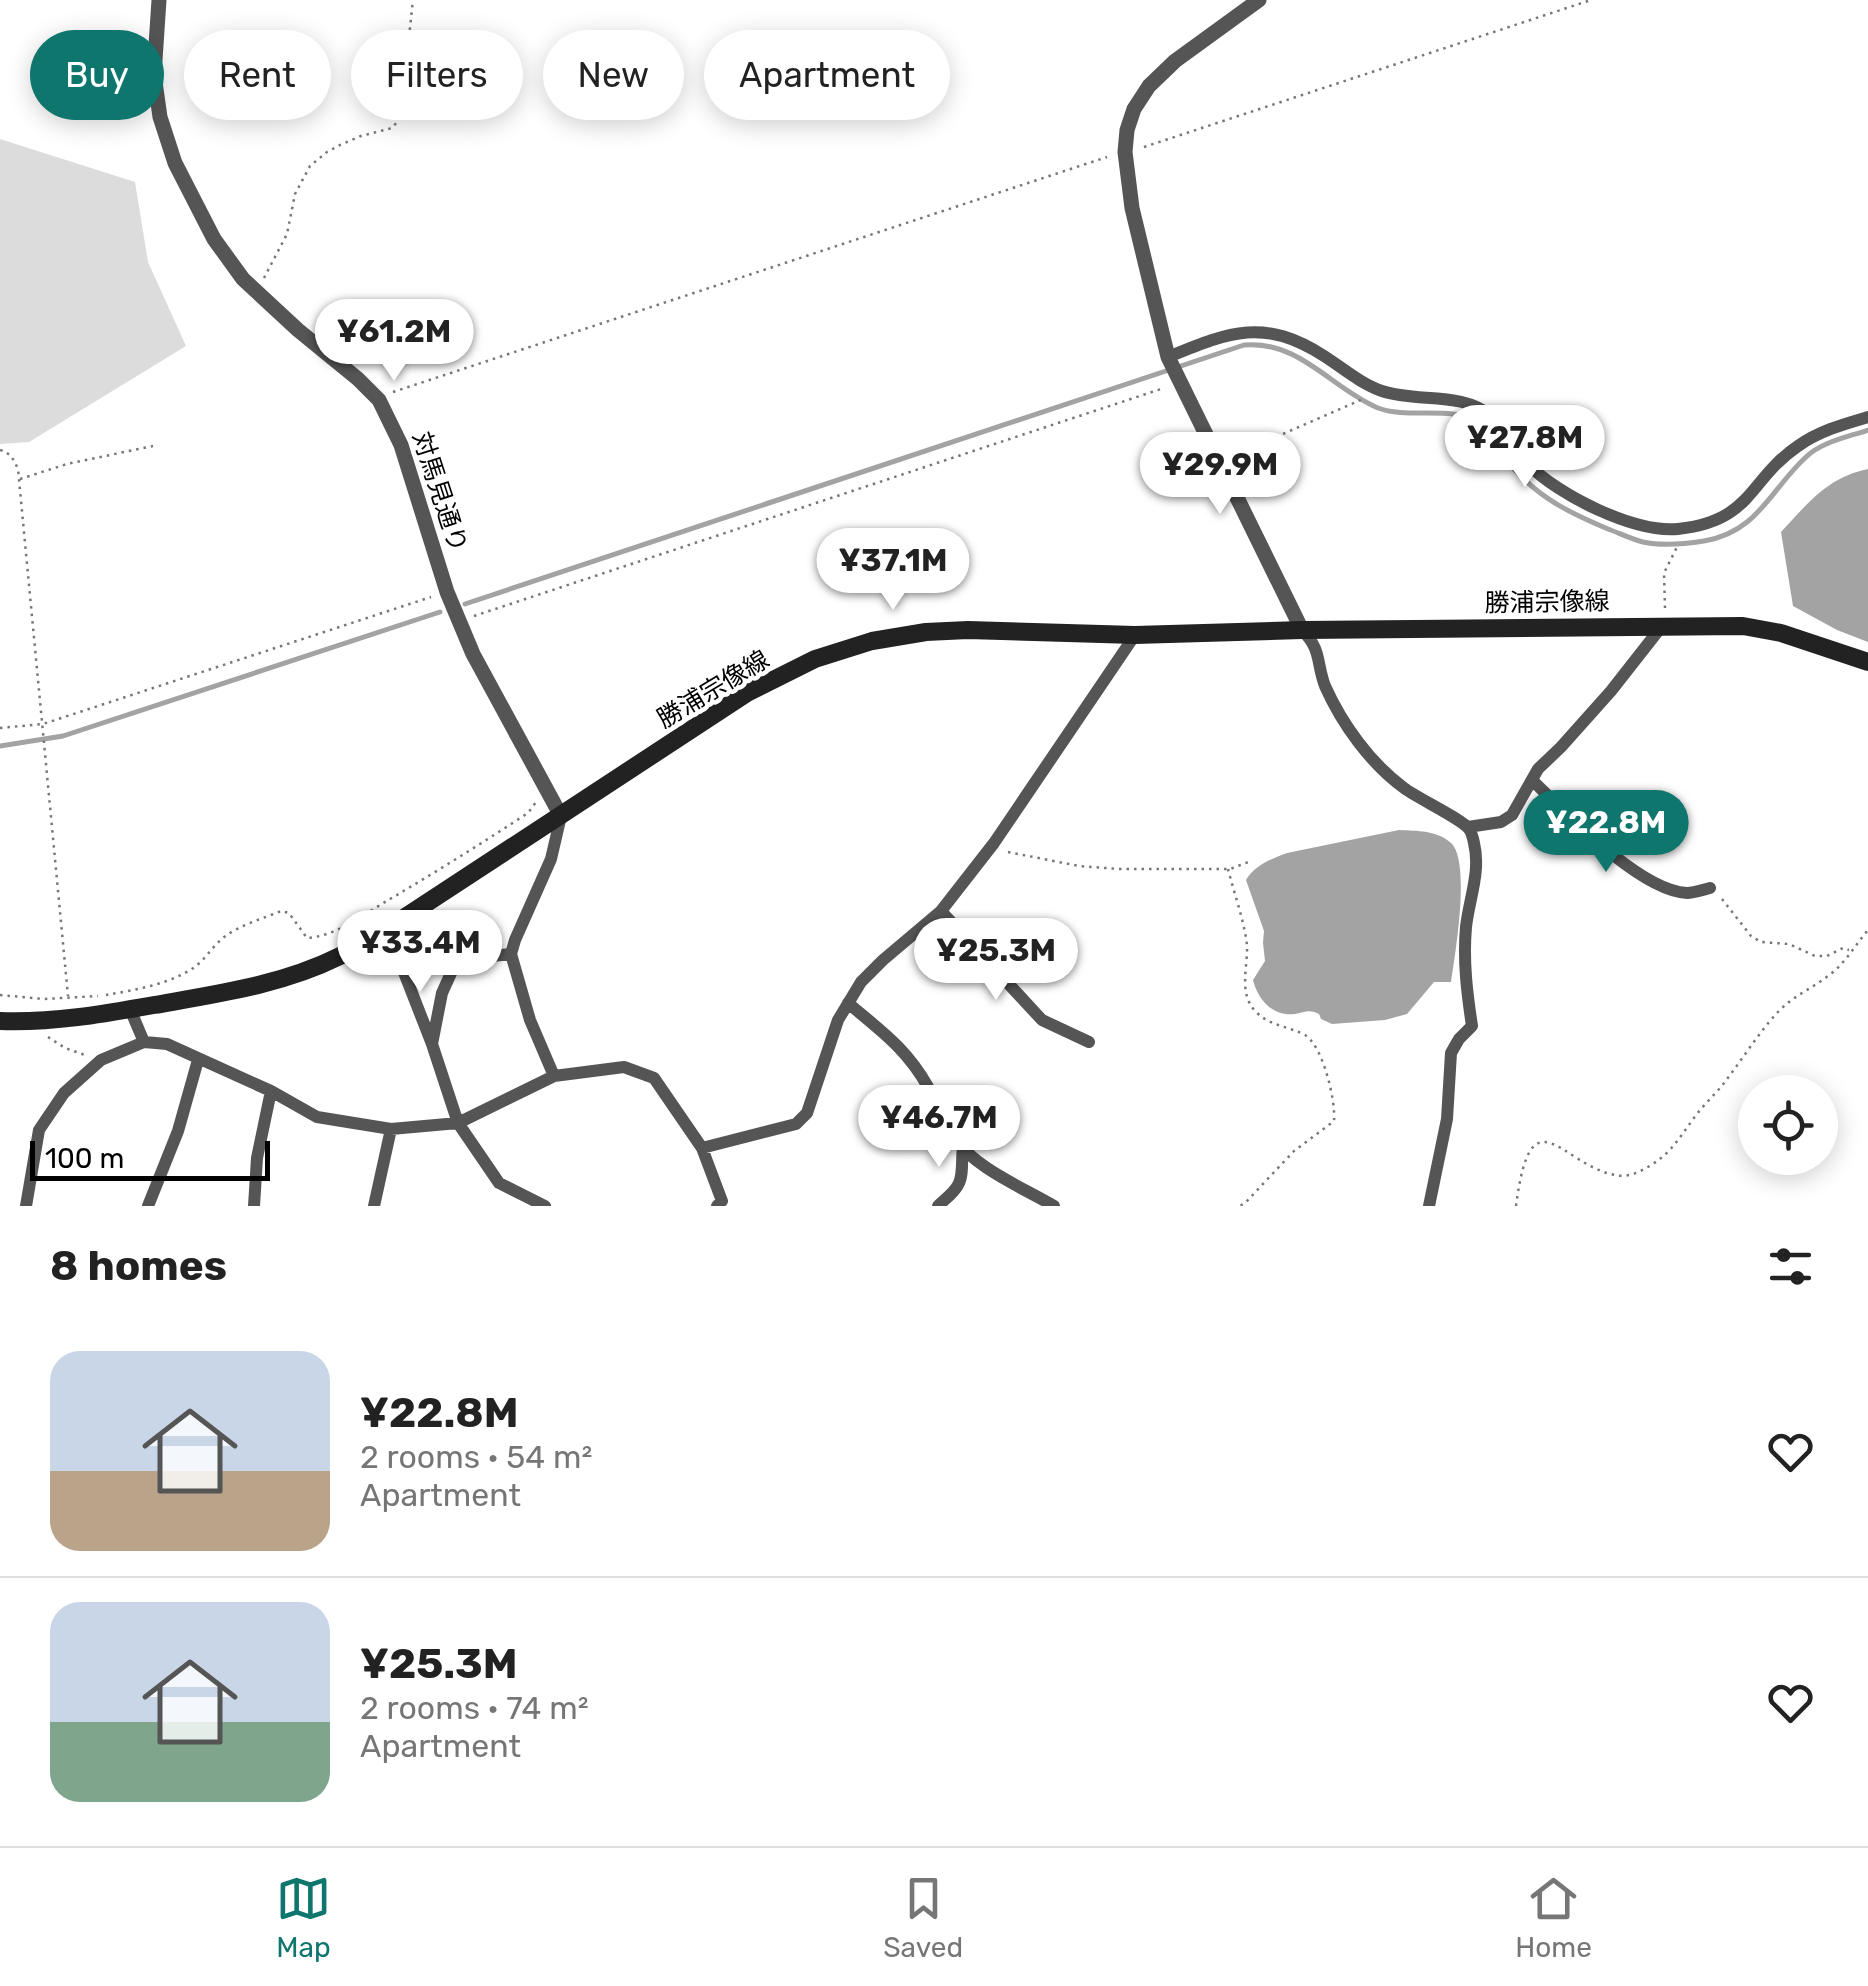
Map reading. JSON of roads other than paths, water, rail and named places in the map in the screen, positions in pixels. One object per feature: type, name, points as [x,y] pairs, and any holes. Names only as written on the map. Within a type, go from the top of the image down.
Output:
[{"type":"main road","name":"勝浦宗像線","points":[[0,1021],[130,1009],[273,982],[340,956],[748,693],[815,659],[872,641],[968,630],[1135,635],[1743,626],[1782,633],[1868,662]]},
{"type":"street","name":"対馬見通り","points":[[159,0],[154,75],[160,117],[175,163],[214,239],[243,279],[379,400],[401,445],[447,592],[473,654],[561,816]]},
{"type":"street","points":[[1259,0],[1175,61],[1149,86],[1127,130],[1125,152],[1132,208],[1174,370],[1302,630],[1314,642],[1324,683],[1341,716],[1383,771],[1468,828],[1474,844],[1476,863],[1466,925],[1465,979],[1472,1026],[1451,1054],[1447,1118],[1429,1206]]},
{"type":"street","points":[[1174,370],[1219,336],[1250,331],[1278,334],[1309,347],[1380,391],[1413,399],[1455,400],[1474,405],[1492,418],[1547,481],[1576,499],[1655,529],[1677,529],[1720,519],[1750,497],[1796,446],[1868,418]]},
{"type":"street","points":[[1468,828],[1502,822],[1512,815],[1538,768],[1611,691],[1662,626]]},
{"type":"street","points":[[702,1148],[796,1124],[807,1113],[838,1020],[861,982],[940,911],[994,842],[1135,635]]},
{"type":"street","points":[[1532,780],[1630,867],[1668,889],[1690,893],[1710,888]]},
{"type":"street","points":[[554,1076],[530,1020],[511,954],[552,859],[561,816]]},
{"type":"street","points":[[940,911],[1042,1020],[1089,1042]]},
{"type":"street","points":[[387,929],[458,1123],[499,1184],[545,1206]]},
{"type":"street","points":[[400,964],[511,954]]},
{"type":"street","points":[[432,1044],[442,993],[456,960]]},
{"type":"street","points":[[848,1003],[907,1054],[950,1134],[963,1148],[995,1174],[1054,1206]]},
{"type":"street","points":[[130,1009],[144,1042]]},
{"type":"street","points":[[26,1206],[39,1130],[64,1092],[101,1060],[144,1042],[167,1044],[318,1116],[391,1128],[458,1123],[554,1076],[624,1067],[639,1071],[654,1078],[702,1148],[722,1202],[717,1206]]},
{"type":"street","points":[[148,1206],[178,1131],[198,1060]]},
{"type":"street","points":[[254,1206],[257,1158],[271,1091]]},
{"type":"street","points":[[374,1206],[391,1128]]},
{"type":"street","points":[[938,1206],[958,1186],[963,1148]]},
{"type":"waterway","points":[[465,604],[1244,345],[1264,345],[1298,357],[1378,408],[1402,413],[1455,414],[1475,421],[1513,468],[1545,497],[1594,523],[1650,543],[1704,541],[1738,529],[1812,452],[1868,430]]},
{"type":"waterway","points":[[0,746],[63,736],[440,612]]}]
